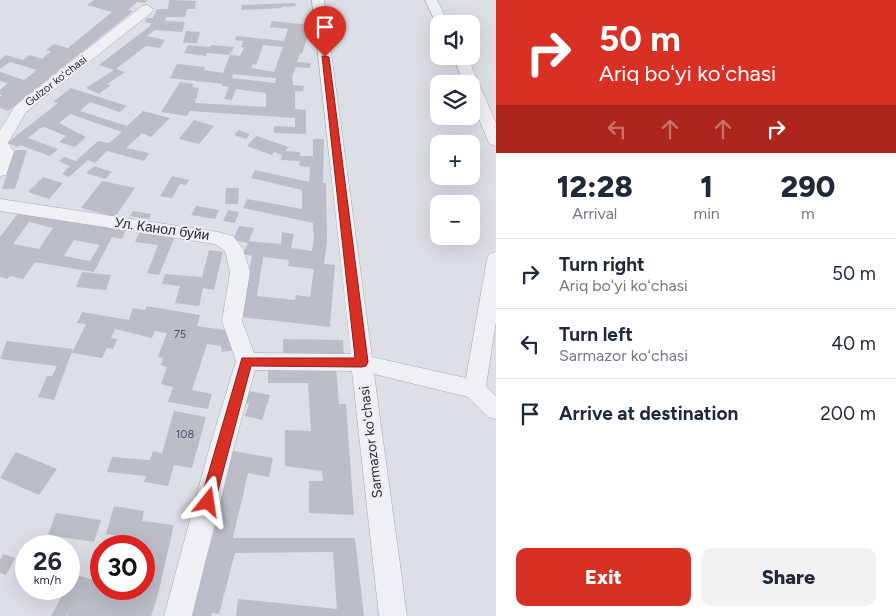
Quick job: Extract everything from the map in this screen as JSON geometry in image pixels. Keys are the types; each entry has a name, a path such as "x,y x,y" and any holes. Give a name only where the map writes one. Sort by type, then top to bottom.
{"street":[{"name":"Sarmazor koʻchasi","path":"318,0 393,616"},
{"path":"431,0 438,15"},
{"name":"Gulzor koʻchasi","path":"0,171 6,152 0,143 20,109 147,9"},
{"path":"464,65 496,141"},
{"name":"Ул. Канол буйи","path":"0,206 218,238 226,241 234,249 240,272 232,321 247,361"},
{"path":"475,389 496,259"},
{"path":"178,616 247,361 362,362 475,389 496,410"}],"building":[{"path":"94,0 148,0 144,3 137,2 128,10 133,11 8,111 0,108 0,97 2,95 0,95 0,90 8,83 0,81 0,72 24,80 37,70 10,62 0,69 0,60 6,55 23,60 29,55 42,59 51,51 46,50 54,44 68,48 112,12 87,5"},
{"path":"169,0 196,1 195,9 187,9 185,17 166,17 165,21 185,22 182,32 155,30 147,36 165,40 160,48 146,46 116,69 125,72 107,84 111,85 99,94 86,88 114,70 99,65 150,26 151,23 145,22 147,18 153,18 157,9 168,9"},
{"path":"295,3 296,6 282,8 242,10 241,5"},
{"path":"272,21 311,25 302,54 300,53 297,62 311,63 310,68 296,67 292,77 293,85 304,86 303,91 295,91 295,109 306,110 306,134 274,133 274,126 295,127 295,118 190,111 187,116 161,112 180,82 194,84 192,87 199,88 195,103 266,107 266,93 236,89 232,100 224,99 229,87 222,86 223,84 170,78 177,64 205,67 204,70 223,73 230,55 240,56 244,48 241,47 243,41 235,40 236,36 284,41 288,29 270,27","holes":["263,45 283,47 274,72 251,68 253,64 256,65","233,74 262,77 276,78 275,83 232,78"]},
{"path":"186,31 200,32 197,43 183,43"},
{"path":"188,45 234,47 230,55 207,53 206,56 184,53"},
{"path":"71,88 127,106 120,112 90,102 80,111 127,126 143,111 170,118 151,137 142,133 126,148 149,153 144,161 107,151 95,163 88,160 69,177 62,174 70,166 59,161 64,157 76,161 98,141 109,143 122,132 70,114 59,123 86,137 75,147 59,142 66,136 44,127 28,138 58,149 50,156 20,145 18,147 7,143 58,103 53,102"},
{"path":"194,120 214,126 199,144 179,139"},
{"path":"239,130 250,134 246,139 234,135"},
{"path":"256,136 289,147 285,151 300,152 300,156 313,156 313,139 324,139 323,183 326,183 327,241 324,264 335,265 330,327 240,317 252,256 243,254 248,243 233,240 239,226 254,228 249,241 281,244 282,232 294,234 291,248 312,251 314,240 313,223 243,208 247,199 302,209 302,190 251,178 255,170 309,182 310,167 299,166 300,161 281,160 282,155 274,152 272,155 247,146","holes":["263,257 289,260 288,266 314,269 310,297 296,295 295,300 257,296"]},
{"path":"15,150 27,150 15,189 2,189"},
{"path":"94,166 112,172 105,179 86,173"},
{"path":"172,176 189,180 186,185 180,184 172,198 160,196"},
{"path":"43,177 63,183 49,199 28,192"},
{"path":"102,181 135,188 115,217 81,208"},
{"path":"226,188 239,188 238,204 225,204"},
{"path":"196,206 219,210 215,219 191,215"},
{"path":"22,208 126,230 122,239 112,237 94,272 35,262 23,279 10,276 7,279 0,277 0,237","holes":["29,222 53,228 39,249 13,244","74,240 100,245 90,261 64,256"]},
{"path":"228,210 239,212 235,223 223,221"},
{"path":"133,211 151,214 149,219 130,216"},
{"path":"141,229 176,234 159,275 147,273 158,245 135,242"},
{"path":"209,250 223,252 214,290 203,288 199,306 175,303 180,286 162,284 165,274 202,277"},
{"path":"82,272 111,275 106,290 76,287"},
{"path":"146,306 200,315 197,326 231,331 235,350 222,352 221,346 207,344 192,390 212,394 208,409 168,402 173,387 161,384 167,367 161,365 163,358 158,357 167,333 155,331 152,338 115,329 111,338 117,339 113,349 107,348 102,358 72,353 86,324 77,323 82,312 129,320 133,308 145,310"},
{"path":"283,339 343,340 344,355 283,353"},
{"path":"7,341 73,349 54,400 38,397 47,376 52,376 57,366 0,359"},
{"path":"268,366 336,367 339,404 346,404 354,515 309,513 309,481 323,481 322,471 285,466 285,430 311,431 308,383 268,383"},
{"path":"249,391 270,395 262,420 245,416 249,404 245,403"},
{"path":"174,411 206,417 192,468 174,465 168,486 144,482 146,476 107,472 112,457 150,460 153,451 162,453"},
{"path":"233,451 273,458 269,477 248,473 233,538 355,538 364,616 236,616 238,599 337,609 333,552 235,553 219,614 189,616 212,539"},
{"path":"16,452 57,469 39,495 0,478"},
{"path":"114,506 144,511 142,521 174,525 151,616 67,616 70,609 66,616 51,616 60,600 80,600 80,576 90,579 90,600 155,600 155,535 106,534"},
{"path":"56,513 101,520 96,535 90,535 90,541 80,540 80,535 48,535"},
{"path":"3,554 15,558 6,575 0,573 0,560"}],"route":[{"path":"208,502 247,361 362,362 325,57"}]}
